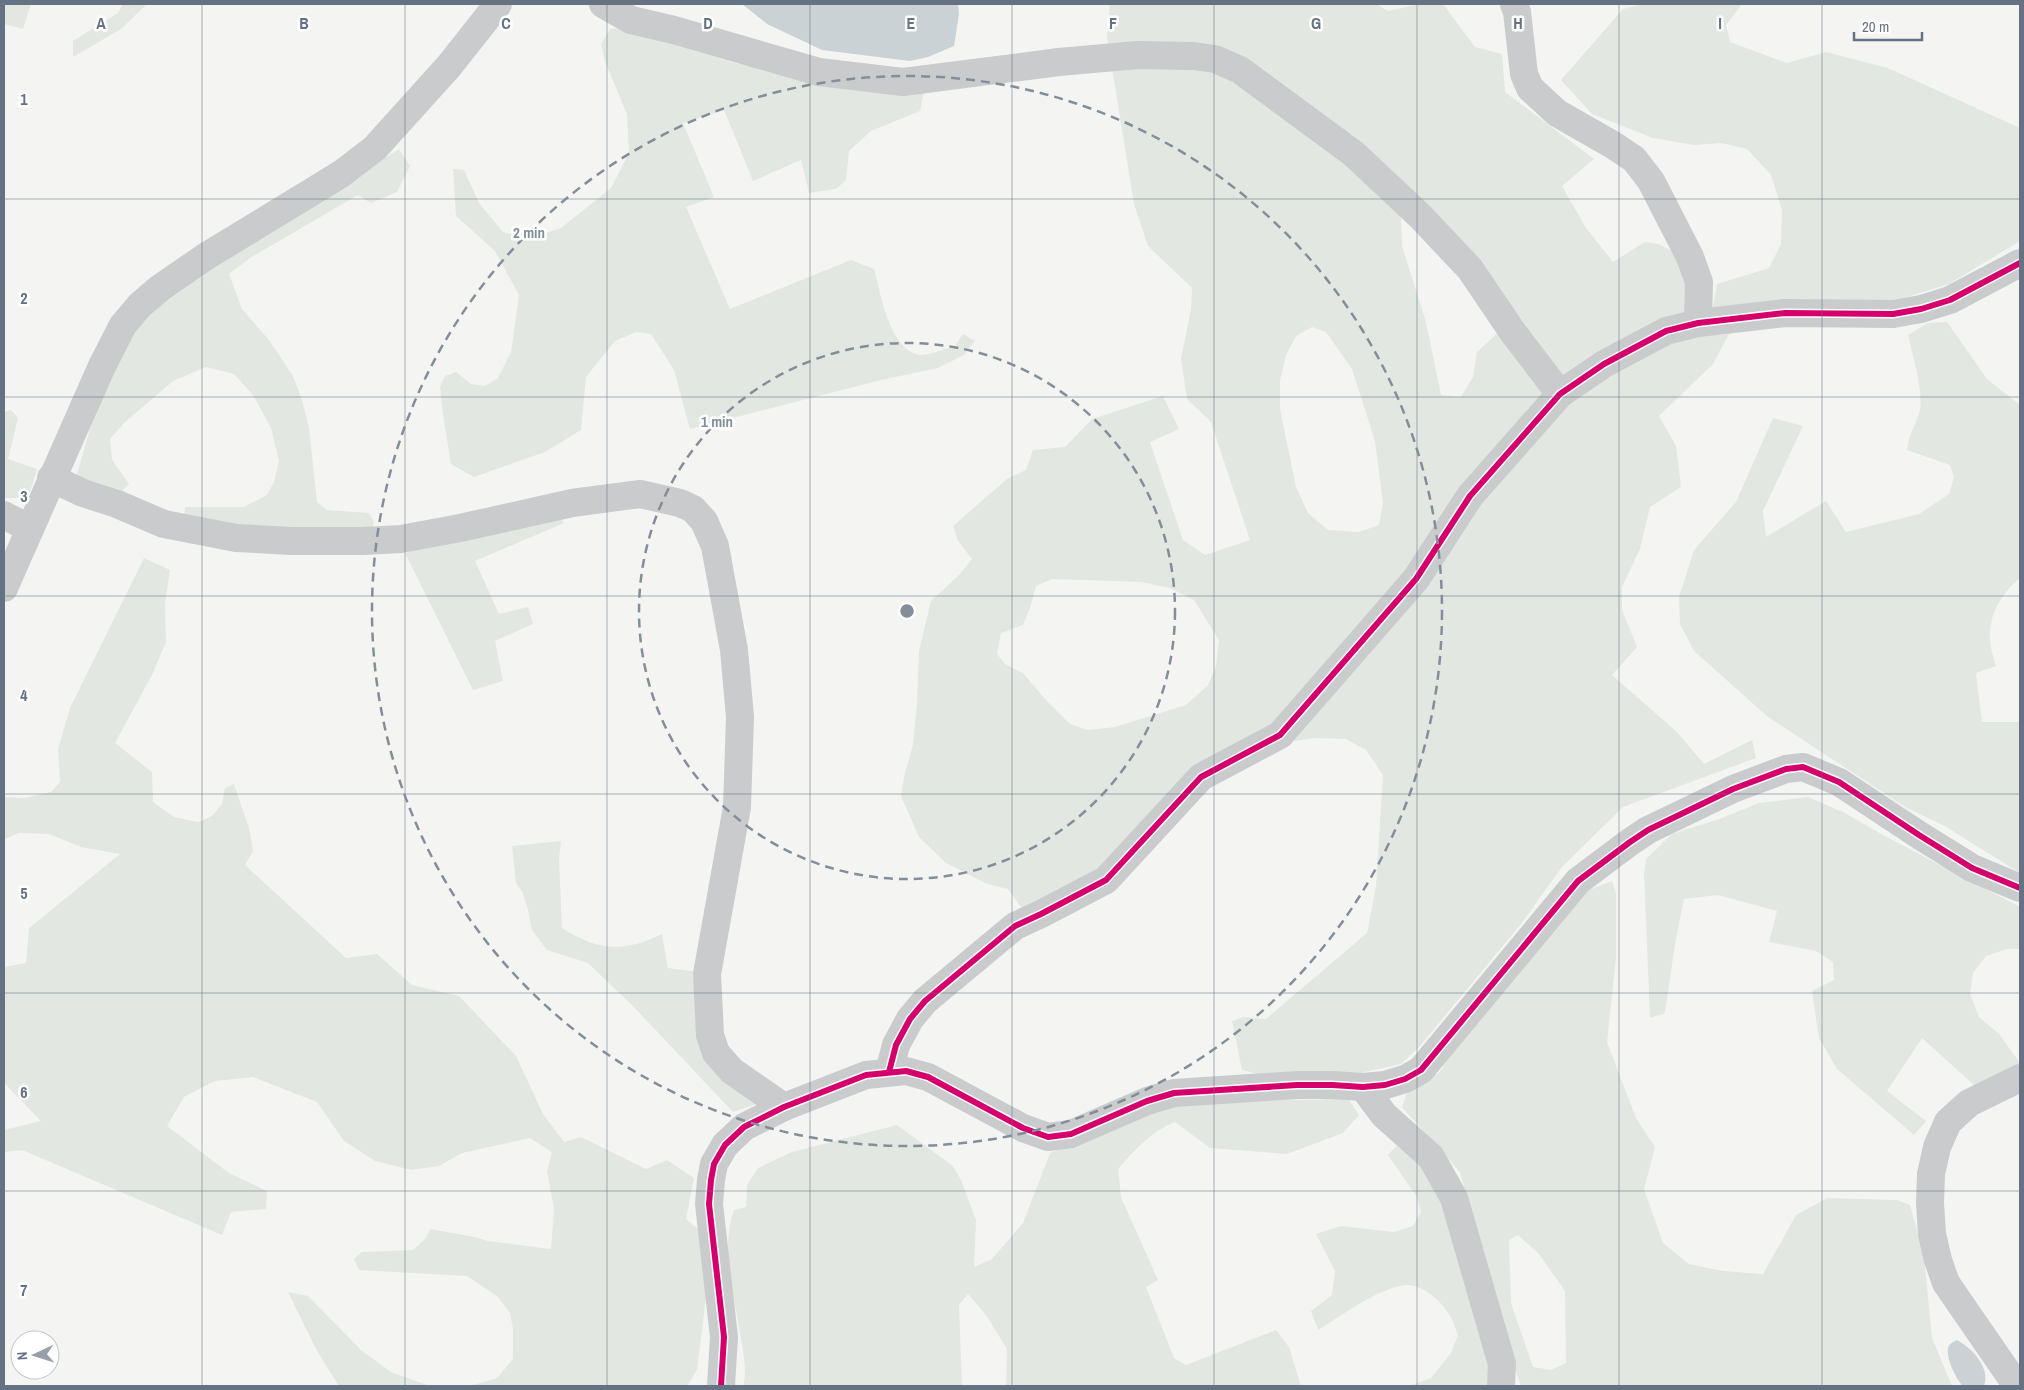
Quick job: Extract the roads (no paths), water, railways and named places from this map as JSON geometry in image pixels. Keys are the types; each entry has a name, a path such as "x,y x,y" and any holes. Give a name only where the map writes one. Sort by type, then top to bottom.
{"street":[{"path":"4,588 106,357 123,325 140,304 205,257 341,174 375,148 448,66 498,4"},
{"path":"603,4 630,20 674,30 819,72 903,82 1059,62 1138,55 1193,56 1215,59 1240,70 1354,154 1420,216 1470,269 1512,331 1560,394"},
{"path":"1514,4 1517,12 1524,74 1530,88 1557,114 1634,159 1651,180 1690,257 1699,282 1698,323"},
{"path":"888,1072 896,1045 910,1019 925,1000 1015,926 1106,880 1201,778 1280,735 1416,579 1470,496 1560,394 1604,364 1666,331 1698,323 1785,313 1894,314 1921,309 1950,300 2020,263"},
{"path":"51,478 83,493 117,504 164,524 236,538 363,541 401,539 572,503 640,494 680,503 693,509 704,521 714,546 734,650 740,717 736,807 707,974 710,1035 716,1053 732,1071 784,1107"},
{"path":"4,516 30,529"},
{"path":"721,1386 724,1337 709,1204 714,1164 725,1145 744,1127 784,1107 866,1075 906,1071 928,1077 1023,1128 1048,1137 1071,1134 1147,1101 1174,1093 1297,1085 1332,1084 1363,1087 1385,1085 1405,1079 1421,1070 1578,881 1648,830 1732,789 1786,769 1803,767 1839,782 1972,868 2020,888"},
{"path":"2017,1386 1946,1283 1932,1234 1930,1203 1931,1174 1937,1147 1948,1122 1969,1103 2020,1078"},
{"path":"1363,1087 1384,1115 1431,1157 1454,1198 1502,1364 1501,1386"}]}
